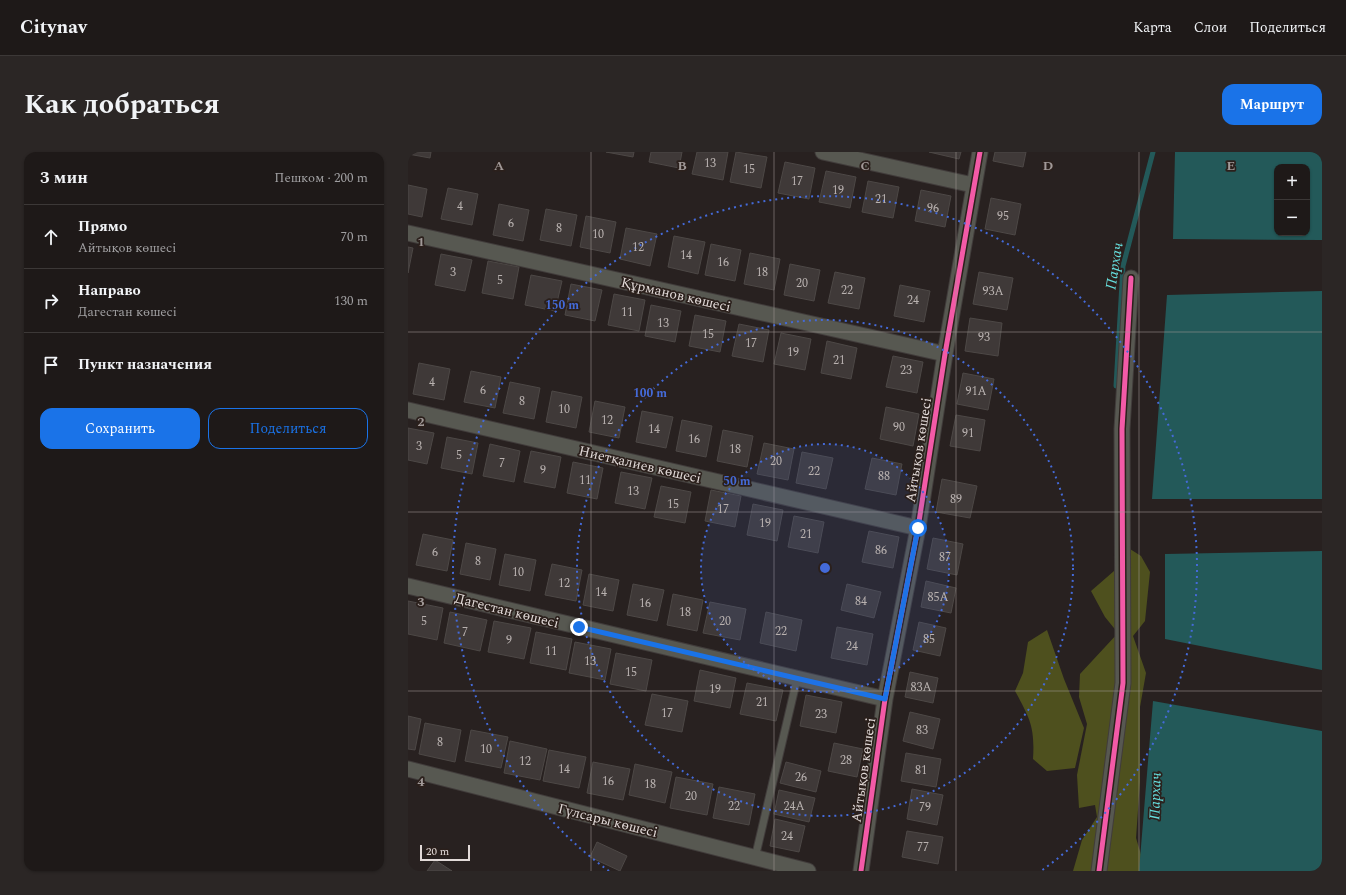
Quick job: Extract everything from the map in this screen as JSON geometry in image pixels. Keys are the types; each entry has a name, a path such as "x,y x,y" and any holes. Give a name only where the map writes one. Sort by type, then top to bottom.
{"street":[{"path":"823,152 973,185"},
{"name":"Айтықов көшесі","path":"860,871 885,699 918,528 945,354 973,185 980,152"},
{"name":"Құрманов көшесі","path":"408,233 945,354"},
{"path":"1099,871 1123,683 1122,429 1132,278"},
{"name":"Ниетқалиев көшесі","path":"408,410 918,528"},
{"name":"Дагестан көшесі","path":"408,586 885,699"},
{"name":"Гүлсары көшесі","path":"408,769 808,871"}],"lane":[{"path":"755,858 797,679"}],"shaded area":[{"path":"1130,549 1141,556 1150,572 1145,621 1133,636 1146,673 1140,707 1140,782 1136,838 1146,871 1073,871 1082,840 1097,817 1095,805 1079,808 1077,775 1087,724 1079,697 1080,674 1118,633 1105,617 1091,591 1114,571"},
{"path":"1047,630 1064,679 1084,728 1075,768 1047,771 1033,759 1032,731 1028,716 1015,691 1023,673 1028,642"}],"water":[{"path":"1175,152 1322,152 1322,240 1173,239"},
{"path":"1322,291 1322,499 1152,499 1167,295"},
{"path":"1322,551 1322,670 1165,639 1165,554"},
{"path":"1153,701 1322,731 1322,871 1139,871"}],"building":[{"path":"408,152 431,152 430,158 408,154"},
{"path":"606,152 634,152 633,157"},
{"path":"651,152 682,152 679,168 649,162"},
{"path":"697,152 728,152 723,180 692,174"},
{"path":"736,152 767,157 761,188 730,182"},
{"path":"929,152 961,152 959,159"},
{"path":"995,152 1026,152 1023,167 993,161"},
{"path":"785,162 815,168 809,199 778,193"},
{"path":"826,171 856,177 850,208 819,202"},
{"path":"868,181 899,187 893,218 862,212"},
{"path":"408,185 427,189 422,217 408,214"},
{"path":"448,188 478,194 472,225 441,219"},
{"path":"921,190 951,196 945,227 915,221"},
{"path":"991,198 1021,204 1015,235 985,229"},
{"path":"499,204 529,210 523,241 493,235"},
{"path":"546,209 577,215 571,246 540,240"},
{"path":"586,216 616,222 610,253 580,247"},
{"path":"626,228 657,234 650,266 620,259"},
{"path":"674,236 705,242 698,274 668,267"},
{"path":"711,244 741,250 735,281 705,275"},
{"path":"408,247 413,248 408,273"},
{"path":"750,253 780,259 774,290 744,284"},
{"path":"441,254 472,260 465,291 435,285"},
{"path":"488,261 519,267 513,299 482,293"},
{"path":"790,264 820,270 814,301 784,295"},
{"path":"835,272 865,278 859,309 828,303"},
{"path":"979,272 1013,278 1007,310 973,304"},
{"path":"531,275 562,281 555,311 525,305"},
{"path":"571,284 602,290 595,321 565,315"},
{"path":"900,285 930,291 924,322 894,316"},
{"path":"614,294 645,300 639,331 608,325"},
{"path":"651,305 681,311 675,342 645,336"},
{"path":"695,315 726,321 720,352 689,346"},
{"path":"970,318 1002,323 998,356 965,351"},
{"path":"739,324 769,330 763,362 732,356"},
{"path":"781,333 811,339 805,370 774,364"},
{"path":"827,341 857,348 851,379 821,373"},
{"path":"893,356 923,362 917,393 886,387"},
{"path":"419,363 450,369 444,400 413,394"},
{"path":"471,371 501,377 495,408 464,402"},
{"path":"963,373 994,379 988,410 957,404"},
{"path":"510,382 540,388 534,419 503,413"},
{"path":"552,391 582,397 576,428 546,422"},
{"path":"595,401 625,407 619,438 589,432"},
{"path":"886,407 919,414 913,446 880,439"},
{"path":"642,411 673,417 666,448 636,442"},
{"path":"956,415 985,420 980,451 950,446"},
{"path":"682,420 712,426 706,457 676,451"},
{"path":"408,428 434,433 427,464 408,460"},
{"path":"723,430 753,436 747,467 717,461"},
{"path":"447,437 478,443 472,474 441,468"},
{"path":"764,443 794,449 788,480 757,474"},
{"path":"490,444 520,451 514,482 483,476"},
{"path":"531,451 561,457 555,488 524,482"},
{"path":"802,452 833,458 826,489 796,483"},
{"path":"872,458 902,464 896,495 865,489"},
{"path":"573,462 603,468 597,499 567,493"},
{"path":"621,472 652,478 645,509 615,503"},
{"path":"942,479 977,486 970,518 936,512"},
{"path":"661,486 691,492 685,523 654,517"},
{"path":"711,490 741,496 735,527 705,521"},
{"path":"753,504 783,510 777,541 747,535"},
{"path":"794,516 824,522 818,553 788,547"},
{"path":"869,531 899,537 893,568 862,562"},
{"path":"423,534 453,540 447,571 416,565"},
{"path":"933,538 963,544 957,575 927,569"},
{"path":"466,543 496,549 490,580 460,574"},
{"path":"505,554 536,560 530,591 499,585"},
{"path":"552,564 582,570 576,601 545,595"},
{"path":"589,574 619,580 613,611 583,605"},
{"path":"926,581 956,588 951,613 921,607"},
{"path":"633,584 664,590 657,621 627,615"},
{"path":"847,584 881,592 874,618 841,610"},
{"path":"673,594 703,600 697,631 667,625"},
{"path":"408,601 443,608 437,640 408,634"},
{"path":"710,602 746,609 740,640 703,633"},
{"path":"450,612 487,620 480,651 444,643"},
{"path":"766,612 802,620 796,651 760,643"},
{"path":"494,621 531,628 524,659 488,652"},
{"path":"919,622 946,628 940,656 913,650"},
{"path":"837,627 873,634 867,665 831,658"},
{"path":"536,632 572,639 566,670 530,663"},
{"path":"575,642 611,649 605,680 569,673"},
{"path":"616,653 652,660 646,691 610,684"},
{"path":"700,670 736,678 730,708 694,701"},
{"path":"910,672 938,678 933,703 905,697"},
{"path":"747,683 783,690 776,721 740,714"},
{"path":"652,694 688,701 682,732 645,725"},
{"path":"806,695 842,702 836,733 800,726"},
{"path":"910,712 940,719 933,749 903,741"},
{"path":"408,716 421,719 415,750 408,749"},
{"path":"425,723 461,730 455,762 419,754"},
{"path":"471,730 508,737 501,768 465,761"},
{"path":"510,741 547,749 540,780 504,773"},
{"path":"834,743 863,749 857,777 828,771"},
{"path":"549,750 586,757 579,788 543,781"},
{"path":"906,753 941,759 936,787 901,781"},
{"path":"593,762 630,769 623,800 587,793"},
{"path":"786,762 821,771 816,792 780,783"},
{"path":"635,764 672,772 665,803 629,795"},
{"path":"676,777 713,784 707,815 670,808"},
{"path":"719,787 755,794 749,825 713,818"},
{"path":"912,789 943,795 937,825 907,819"},
{"path":"779,790 815,798 809,822 774,814"},
{"path":"775,819 805,826 799,852 770,846"},
{"path":"907,831 943,837 938,864 902,857"},
{"path":"597,842 627,856 620,871 590,857"},
{"path":"435,860 452,871 427,871"}],"waterway":[{"name":"Пархач","path":"1116,386 1123,266 1153,152"}],"cycle path":[{"path":"861,871 885,699 918,528 945,354 980,152"},
{"path":"1099,871 1123,683 1122,429 1131,278"}],"route":[{"path":"579,627 885,699 918,528"}]}
